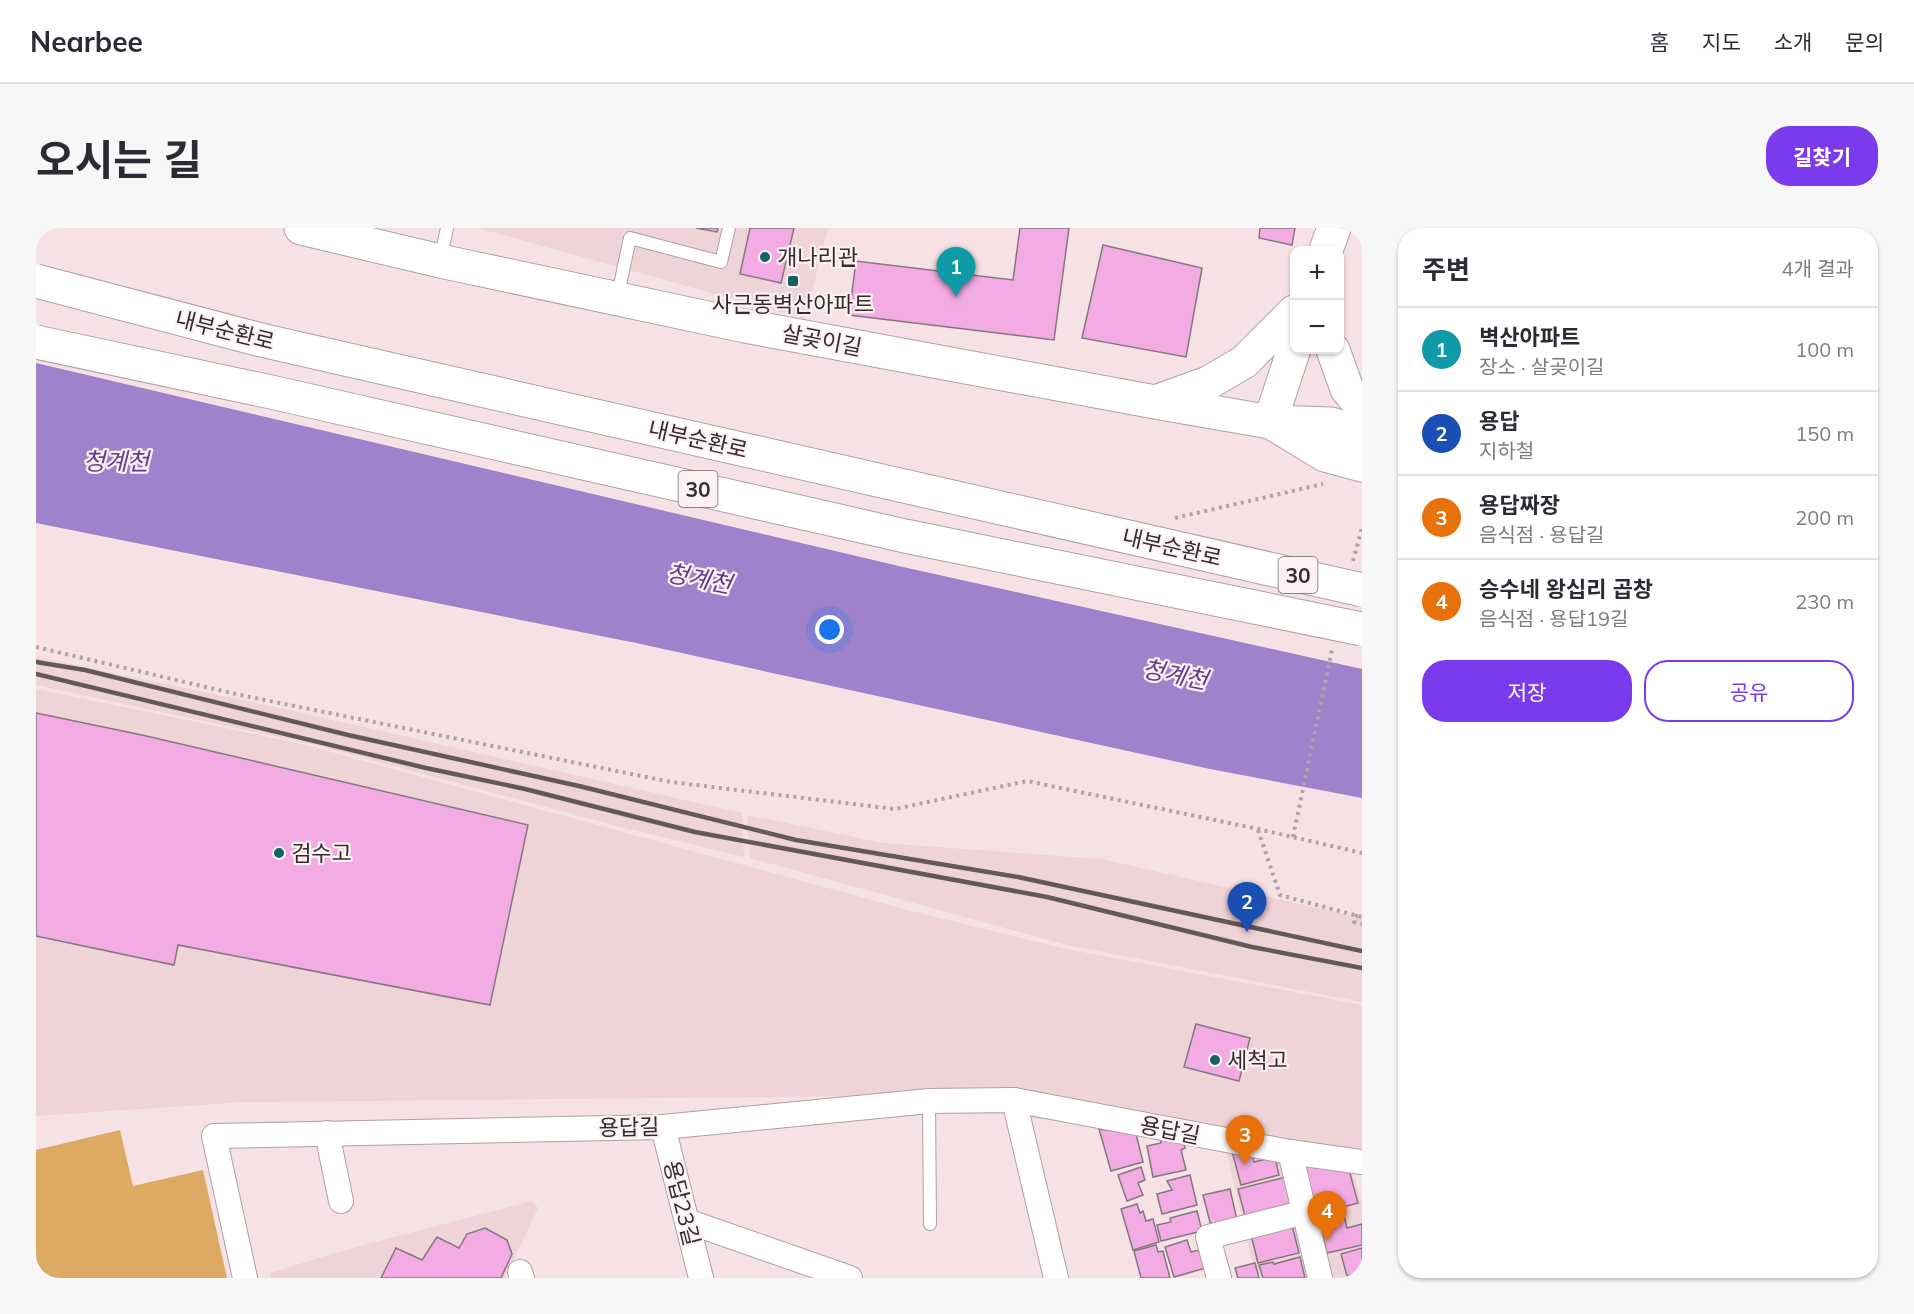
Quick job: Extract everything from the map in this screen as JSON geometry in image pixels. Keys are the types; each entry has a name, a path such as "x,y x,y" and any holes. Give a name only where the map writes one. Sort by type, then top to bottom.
{"main road":[{"path":"1327,246 1334,228"},
{"name":"살곶이길","path":"297,229 757,328 1270,422 1331,424 1362,433"},
{"name":"내부순환로","path":"36,282 261,340 1362,590"},
{"path":"1155,402 1208,383 1244,362 1290,316"},
{"name":"내부순환로","path":"36,342 282,395 905,536 1362,629"},
{"path":"1270,422 1292,354"},
{"path":"1334,354 1347,389 1362,407"},
{"name":"살곶이길","path":"1270,422 1325,454 1362,465"},
{"path":"1234,561 1358,566"}],"street":[{"name":"용답길","path":"245,1278 214,1136 663,1127 929,1101 1014,1100 1290,1152 1362,1162"},
{"path":"1014,1100 1056,1278"},
{"name":"용답23길","path":"663,1127 701,1278"},
{"path":"327,1133 341,1201"},
{"path":"1290,1152 1320,1278"},
{"path":"1219,1278 1208,1237 1305,1212"},
{"path":"687,1221 829,1274 850,1278"}],"lane":[{"path":"440,261 447,228"},
{"path":"617,299 630,238 721,262 729,228"},
{"path":"929,1101 930,1224"}],"path":[{"path":"1185,516 1330,482"},
{"path":"1358,566 1362,528"},
{"path":"36,647 240,695 671,782 895,809 1027,781 1362,853"},
{"path":"1293,837 1333,648"},
{"path":"1258,829 1280,895 1362,917"},
{"path":"1362,917 1356,916 1354,922 1362,924"}],"shaded area":[{"path":"478,228 828,228 805,319"},
{"path":"36,657 289,710 742,813 744,857 629,829 315,745 36,685"},
{"path":"36,689 298,743 915,912 1066,949 1362,1005 1362,1155 1195,1139 864,1096 246,1102 36,1116"},
{"path":"747,815 883,843 1101,859 1362,918 1362,1002 1067,945 750,858"},
{"path":"120,1130 133,1186 203,1170 227,1278 36,1278 36,1150"},
{"path":"1225,1146 1353,1171 1362,1204 1362,1278 1256,1278"},
{"path":"532,1201 538,1208 505,1278 271,1278 270,1273 345,1250"}],"water":[{"name":"청계천","path":"36,363 903,567 1362,669 1362,798 1210,769 636,643 36,523"}],"pier":[{"path":"37,360 330,429 36,362"}],"building":[{"path":"696,228 718,228 717,232"},
{"name":"개나리관","path":"750,228 794,228 781,283 740,274"},
{"path":"1020,228 1069,228 1054,340 849,315 856,261 1013,280"},
{"path":"1260,228 1295,228 1292,245 1259,238"},
{"path":"1103,245 1202,268 1186,357 1082,338"},
{"name":"검수고","path":"36,713 142,735 528,825 490,1005 178,945 174,965 36,936"},
{"name":"세척고","path":"1196,1024 1250,1038 1239,1081 1184,1067"},
{"path":"1099,1129 1136,1134 1143,1162 1111,1171"},
{"path":"1160,1138 1183,1140 1185,1148 1181,1150 1186,1170 1153,1177 1147,1146 1161,1143"},
{"path":"1250,1147 1254,1162 1275,1157 1279,1175 1241,1185 1232,1151"},
{"path":"1298,1155 1348,1166 1358,1203 1313,1215"},
{"path":"1141,1167 1145,1180 1138,1183 1143,1195 1127,1201 1118,1175"},
{"path":"1190,1175 1197,1205 1162,1214 1157,1194 1172,1190 1167,1181"},
{"path":"1290,1176 1298,1210 1245,1216 1238,1189"},
{"path":"1230,1189 1237,1220 1211,1226 1203,1195"},
{"path":"1137,1204 1140,1213 1143,1211 1146,1221 1153,1219 1159,1242 1133,1250 1121,1209"},
{"path":"1197,1211 1202,1231 1161,1241 1157,1225 1171,1222 1170,1218"},
{"path":"1343,1211 1347,1228 1362,1224 1362,1245 1327,1253 1318,1217"},
{"path":"1291,1221 1299,1253 1258,1263 1250,1231"},
{"path":"485,1228 507,1240 512,1254 501,1278 381,1278 396,1248 422,1260 437,1237 459,1248 467,1234"},
{"path":"1187,1240 1191,1252 1199,1250 1209,1267 1174,1277 1165,1247"},
{"path":"1156,1245 1158,1252 1163,1251 1170,1278 1141,1278 1134,1251"},
{"path":"1362,1248 1362,1272 1347,1276 1341,1254"},
{"path":"1300,1257 1305,1278 1263,1278 1259,1265 1273,1262 1274,1264"},
{"path":"1255,1263 1259,1278 1238,1278 1235,1268"}],"railway":[{"path":"36,662 85,670 348,735 579,786 796,840 1018,877 1362,951"},
{"path":"36,674 426,768 525,789 695,832 1047,897 1252,947 1362,968"}],"place":[{"name":"개나리관","path":"765,257"},
{"name":"사근동벽산아파트","path":"793,281"},
{"name":"벽산아파트","path":"956,297"},
{"name":"검수고","path":"279,853"},
{"name":"용답","path":"1247,932"},
{"name":"세척고","path":"1215,1060"},
{"name":"용답짜장","path":"1245,1165"},
{"name":"승수네 왕십리 곱창","path":"1327,1241"}]}
